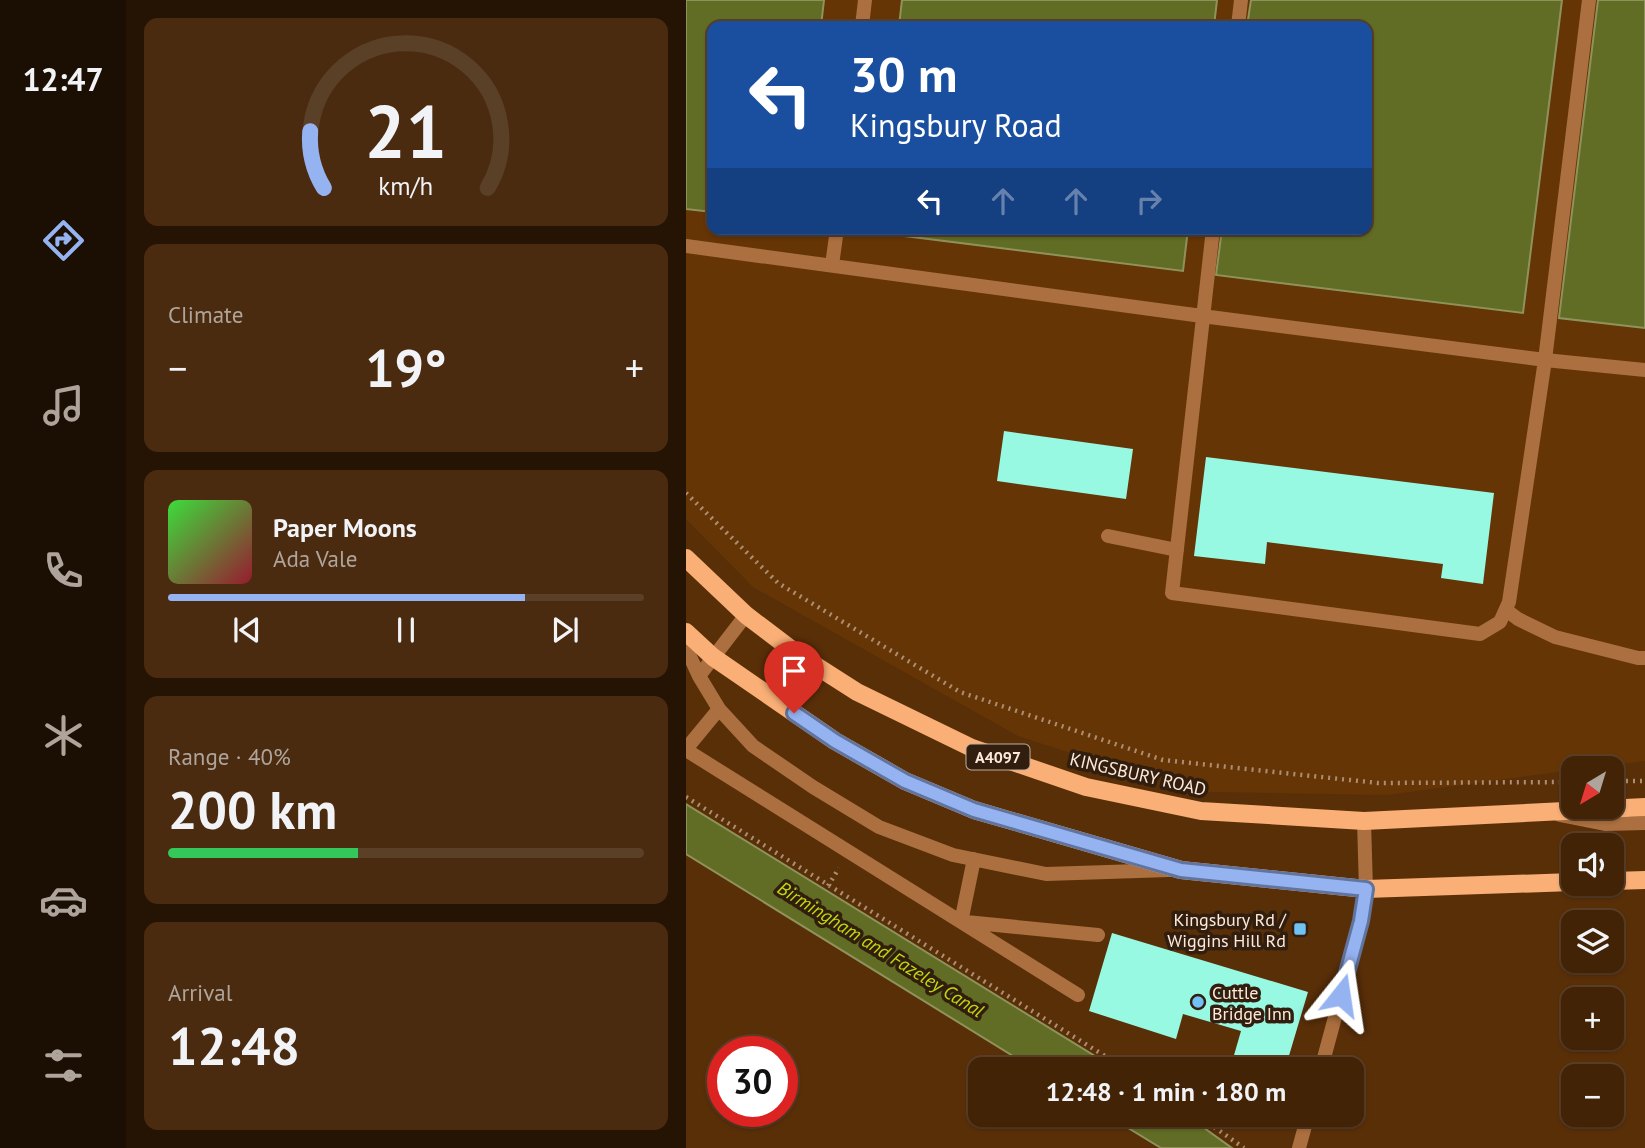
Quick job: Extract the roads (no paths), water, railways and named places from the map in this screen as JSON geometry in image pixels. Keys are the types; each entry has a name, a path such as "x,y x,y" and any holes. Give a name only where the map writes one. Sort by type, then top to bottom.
{"main road":[{"name":"KINGSBURY ROAD","path":"686,558 746,615 796,653 857,692 972,748 1086,787 1201,811 1364,821 1645,807"},
{"path":"686,632 713,657 835,741 905,781 974,810 1181,870 1366,889 1561,882"},
{"path":"1624,881 1645,880"}],"street":[{"path":"863,21 866,0"},
{"path":"1239,21 1241,0"},
{"path":"1212,235 1172,593 1480,634 1500,622 1511,588 1545,360 1589,0"},
{"path":"832,265 836,235"},
{"path":"686,246 1202,316 1545,360 1645,370"},
{"path":"1108,536 1177,550"},
{"path":"1506,610 1555,637 1645,658"},
{"path":"699,676 746,615"},
{"path":"686,648 719,709 753,746 879,827 953,855 1046,874 1181,870"},
{"path":"719,709 686,750 1078,995"},
{"path":"1548,813 1605,824 1645,823"},
{"path":"1324,1057 1361,921 1366,889 1364,821"},
{"path":"961,922 974,859"},
{"path":"961,922 1098,935"},
{"path":"1299,1148 1305,1127"}],"water":[{"path":"686,0 824,0 822,21 707,21 707,211 686,209"},
{"path":"902,0 1217,0 1215,21 900,21"},
{"path":"1251,0 1562,0 1523,313 1216,275 1221,235 1372,235 1372,21 1248,21"},
{"path":"1598,0 1645,0 1645,328 1559,318"},
{"path":"897,235 1187,235 1183,271"},
{"name":"Birmingham and Fazeley Canal","path":"686,804 1097,1057 1015,1057 686,854"},
{"path":"1127,1127 1203,1127 1232,1148 1161,1148"}],"place":[{"name":"Kingsbury Rd / Wiggins Hill Rd","path":"1300,929"},
{"name":"Cuttle Bridge Inn","path":"1198,1002"}]}
